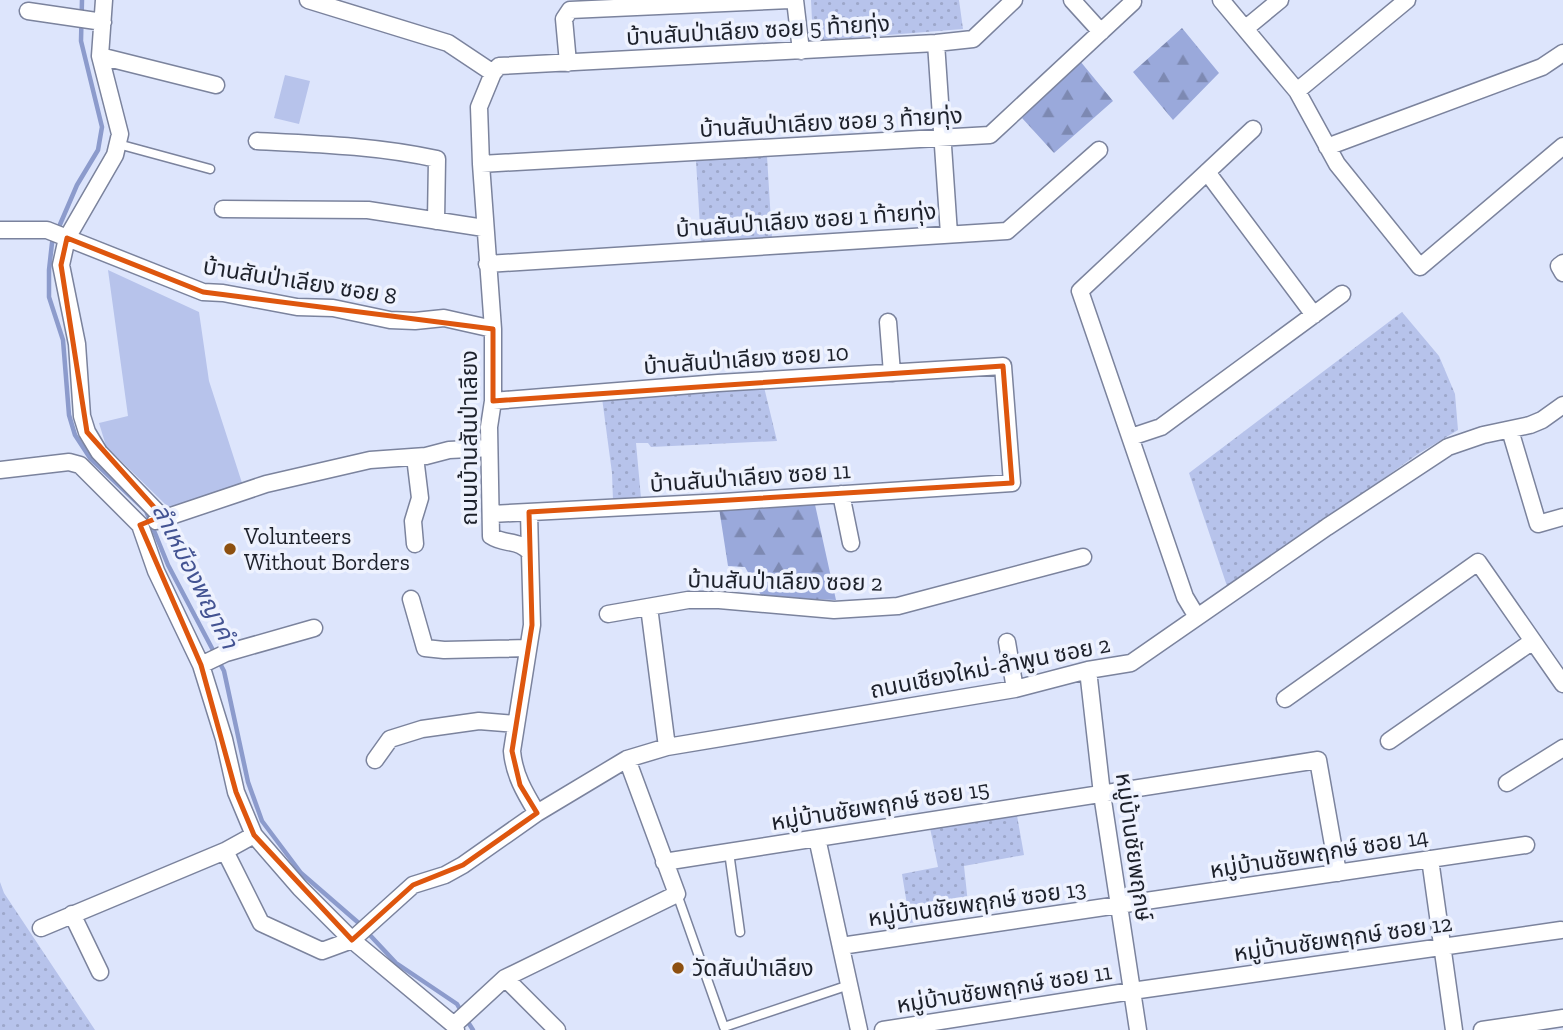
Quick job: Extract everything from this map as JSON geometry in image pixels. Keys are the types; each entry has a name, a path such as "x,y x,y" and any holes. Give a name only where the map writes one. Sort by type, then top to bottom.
{"street":[{"path":"104,0 97,21 100,56 120,134 115,155 58,234 61,265 77,344 82,416 87,432 99,452 151,522 156,572 212,659 224,739 236,792 254,835 300,888 355,937 461,1019 505,978 677,894 627,759"},
{"path":"308,0 448,43 493,73"},
{"path":"568,64 564,19 570,10 790,0"},
{"path":"795,0 801,51"},
{"name":"บ้านสันป่าเลียง ซอย 5 ท้ายทุ่ง","path":"493,73 499,66 801,51 936,43 973,38 1014,0"},
{"path":"1072,0 1101,32"},
{"path":"1221,0 1297,91 1337,164 1420,267 1563,146"},
{"path":"1246,28 1280,0"},
{"path":"1297,91 1407,0"},
{"name":"บ้านสันป่าเลียง ซอย 3 ท้ายทุ่ง","path":"481,164 990,135 1132,2"},
{"path":"28,11 97,21"},
{"path":"936,43 949,234"},
{"path":"1327,147 1542,67 1563,53"},
{"path":"100,56 216,85"},
{"name":"ถนนบ้านสันป่าเลียง","path":"493,73 480,107 484,228 493,329 494,401 489,427 491,536 522,544 530,553"},
{"path":"1197,617 1185,597 1080,291 1253,129"},
{"path":"257,141 349,145 437,159 436,220"},
{"name":"บ้านสันป่าเลียง ซอย 1 ท้ายทุ่ง","path":"487,264 1007,231 1099,150"},
{"path":"1207,172 1314,314"},
{"path":"223,209 368,210 484,228"},
{"path":"0,230 58,234"},
{"name":"บ้านสันป่าเลียง ซอย 8","path":"58,234 203,292 223,293 297,307 333,308 390,320 444,318 493,329"},
{"path":"1563,263 1559,266 1563,273"},
{"path":"1130,437 1161,427 1342,294"},
{"path":"888,322 892,373"},
{"name":"บ้านสันป่าเลียง ซอย 10","path":"494,401 718,383 1003,366 1012,483"},
{"name":"ถนนเชียงใหม่-ลำพูน ซอย 2","path":"355,937 413,885 446,875 463,866 537,813 627,759 667,747 1015,689 1088,670 1131,663 1448,447 1542,420 1563,405"},
{"path":"1510,430 1538,524 1563,517"},
{"path":"151,522 266,484 370,460 489,448"},
{"path":"415,457 420,498 413,521 415,544"},
{"path":"0,470 69,462 80,465 151,522"},
{"name":"บ้านสันป่าเลียง ซอย 11","path":"491,514 1012,483"},
{"path":"841,494 851,543"},
{"path":"529,512 532,625 512,751 520,785 537,813"},
{"name":"บ้านสันป่าเลียง ซอย 2","path":"608,614 688,600 834,610 898,606 1083,557"},
{"path":"1284,699 1478,562 1563,684"},
{"path":"411,598 425,648 528,648"},
{"path":"649,607 667,747"},
{"path":"212,659 314,628"},
{"path":"1389,741 1533,641"},
{"path":"1007,642 1015,689"},
{"name":"หมู่บ้านชัยพฤกษ์","path":"1088,670 1102,794 1138,1030"},
{"path":"374,760 390,739 422,729 478,721 516,724"},
{"path":"1507,783 1563,748"},
{"name":"หมู่บ้านชัยพฤกษ์ ซอย 15","path":"664,862 1318,760 1338,873"},
{"path":"41,928 225,850 254,835"},
{"path":"817,838 859,1030"},
{"name":"หมู่บ้านชัยพฤกษ์ ซอย 14","path":"1119,905 1526,845"},
{"path":"225,850 261,923 322,951 355,937"},
{"path":"1430,859 1454,1030"},
{"name":"หมู่บ้านชัยพฤกษ์ ซอย 13","path":"841,946 1119,905"},
{"path":"72,914 100,972"},
{"name":"หมู่บ้านชัยพฤกษ์ ซอย 12","path":"1132,991 1561,930"},
{"path":"505,978 558,1030"},
{"name":"หมู่บ้านชัยพฤกษ์ ซอย 11","path":"883,1030 1132,991"},
{"path":"1482,1030 1563,1018"}],"lane":[{"path":"118,144 210,169"},
{"path":"729,852 740,932"},
{"path":"677,894 724,1027 849,985"}],"highlighted area":[{"path":"67,238 203,292 493,329 493,401 1003,366 1012,483 529,512 532,625 512,751 520,785 537,813 463,865 413,885 352,940 254,835 236,792 201,665 140,525 162,516 87,432 61,265"}],"shaded area":[{"path":"811,0 959,0 963,29 813,41"},
{"path":"285,75 310,81 299,124 274,118"},
{"path":"767,156 772,238 701,243 696,161"},
{"path":"108,270 199,312 209,381 243,486 169,508 106,446 99,423 128,416"},
{"path":"1402,312 1439,356 1455,394 1458,430 1418,454 1228,589 1189,473"},
{"path":"764,387 777,441 651,447 648,443 636,443 641,498 613,501 602,398"},
{"path":"1016,810 1024,855 964,866 969,913 910,923 902,874 938,867 929,823"},
{"path":"0,882 4,893 95,1030 0,1030"}],"green space":[{"path":"1182,28 1219,73 1173,120 1133,72"},
{"path":"1080,61 1113,101 1054,153 1022,118"},
{"path":"814,500 836,600 762,597 745,567 728,566 719,508"}],"waterway":[{"name":"ลำเหมืองพญาคำ","path":"82,0 81,41 102,127 98,150 77,185 52,243 49,270 49,297 63,340 69,415 75,435 90,458 146,511 168,565 224,671 248,782 262,821 301,873 361,925"},
{"name":"ลำเหมืองพญาคำ","path":"367,932 396,963 457,1004 461,1011"},
{"name":"ลำเหมืองพญาคำ","path":"466,1019 473,1030"}],"place":[{"name":"Volunteers Without Borders","path":"230,549"},
{"name":"วัดสันป่าเลียง","path":"678,968"}]}
